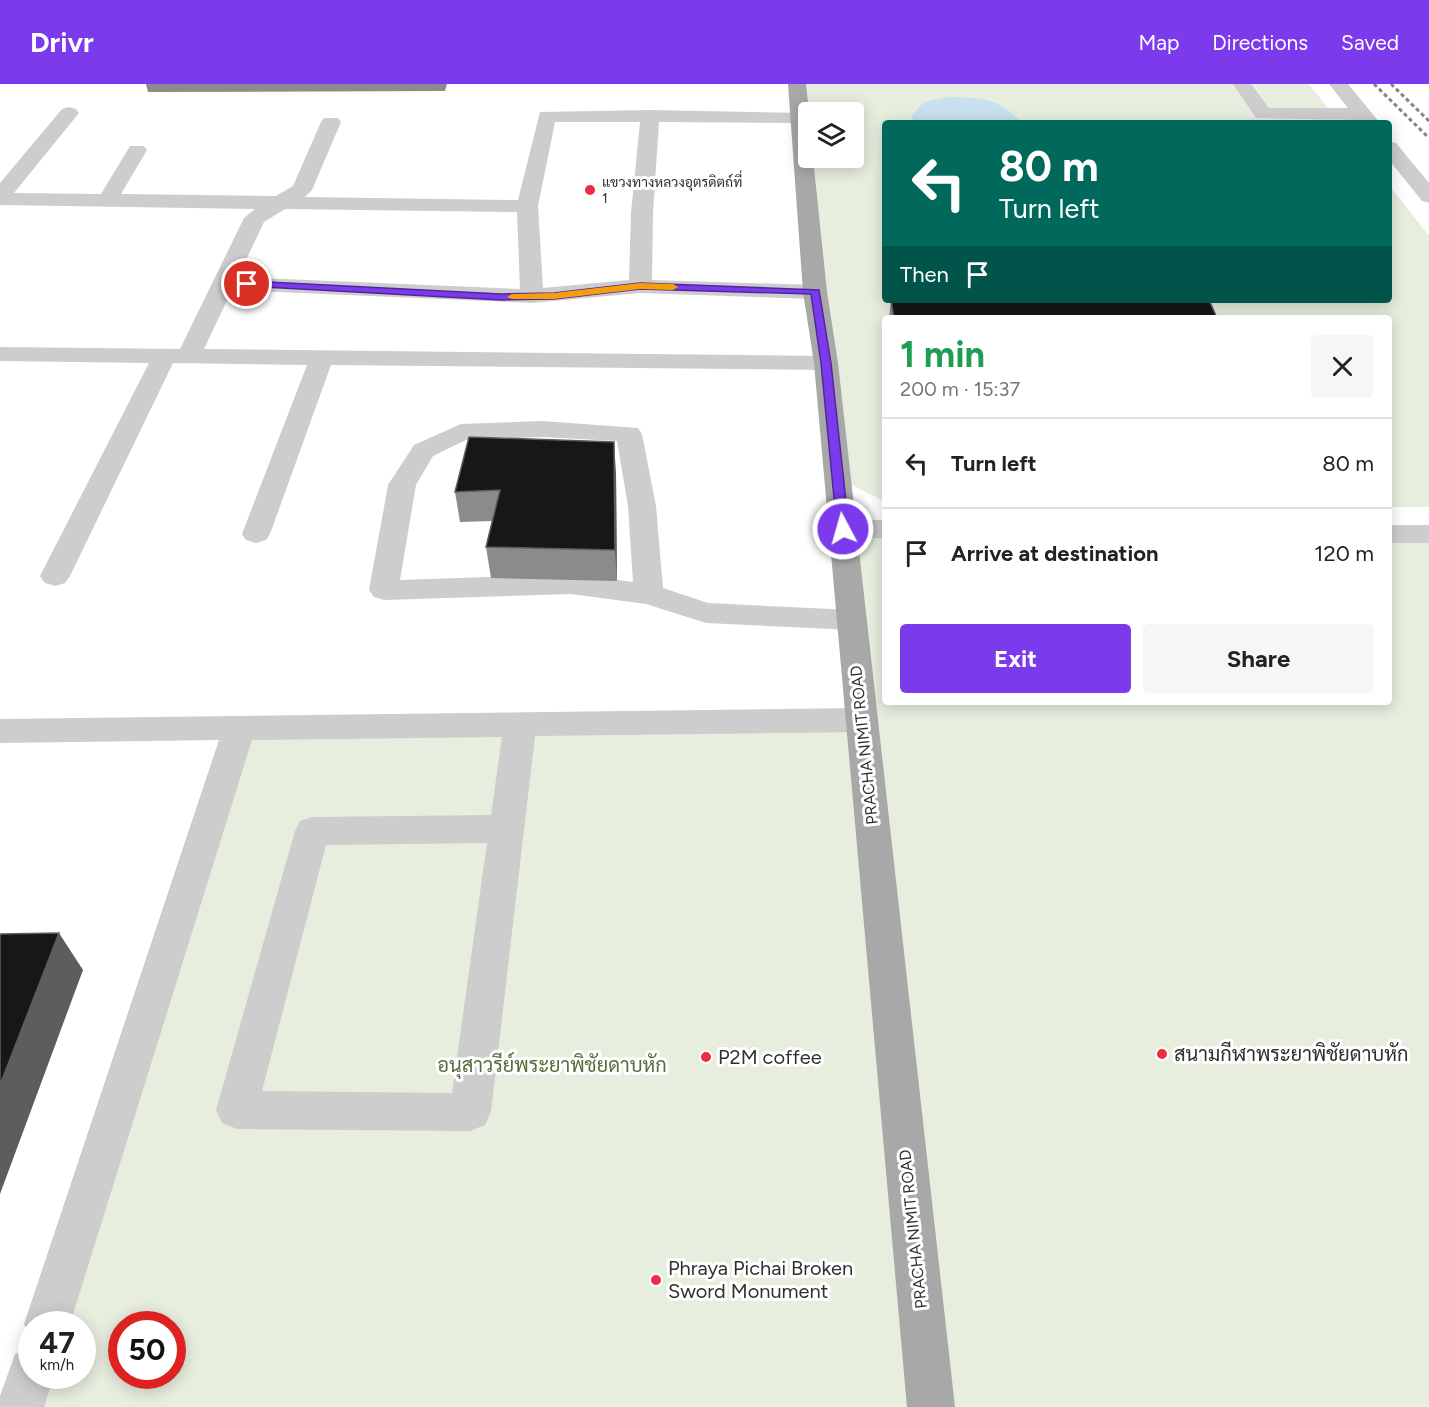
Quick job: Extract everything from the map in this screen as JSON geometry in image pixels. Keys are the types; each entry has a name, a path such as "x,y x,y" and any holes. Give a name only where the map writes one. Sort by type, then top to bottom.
{"main road":[{"name":"PRACHA NIMIT ROAD","path":"797,84 799,102"},
{"name":"PRACHA NIMIT ROAD","path":"804,168 815,292 826,363 931,1407"}],"street":[{"path":"1242,84 1263,114 1367,118"},
{"path":"1338,84 1367,118"},
{"path":"0,197 69,113"},
{"path":"532,296 527,206 547,116 798,117"},
{"path":"640,286 642,213 650,116"},
{"path":"55,576 177,355 224,283 255,218 302,190 331,122"},
{"path":"107,201 137,150"},
{"path":"1392,151 1429,197"},
{"path":"0,197 107,201 527,206"},
{"path":"224,283 411,293 532,296 640,286 815,292"},
{"path":"0,354 826,363"},
{"path":"256,534 322,357"},
{"path":"649,594 642,506 629,434 542,429 461,432 423,451 402,485 384,590 572,584 649,594 706,613 852,620"},
{"path":"843,529 882,529"},
{"path":"1392,534 1429,534"},
{"path":"0,732 862,720"},
{"path":"506,830 312,831 237,1110 470,1112 520,725"},
{"path":"50,1311 239,728"},
{"path":"20,1407 26,1389"}],"green space":[{"path":"797,84 1309,84 1338,120 882,120 882,303 1392,303 1392,189 1429,236 1429,507 1392,507 1392,315 882,315 882,500 838,478 806,168 864,168 864,102 799,102"},
{"name":"อนุสาวรีย์พระยาพิชัยดาบหัก","path":"843,529 882,529 882,705 1392,705 1392,534 1429,534 1429,1407 20,1407 27,1389 96,1389 96,1311 51,1311 239,728 862,720"}],"water":[{"path":"949,97 980,99 1005,108 1019,120 912,120 911,116 924,102"}],"building":[{"path":"892,303 1210,303 1216,315 894,315"},
{"path":"469,437 614,442 615,550 486,547 500,490 455,492"},
{"path":"59,933 0,1085 0,934"}],"railway":[{"path":"1374,84 1429,138"},
{"path":"1391,84 1429,121"}],"slow traffic":[{"path":"512,297 554,296 640,286 673,287"}],"place":[{"name":"แขวงทางหลวงอุตรดิตถ์ที่ 1","path":"590,190"},
{"name":"สนามกีฬาพระยาพิชัยดาบหัก","path":"1162,1054"},
{"name":"P2M coffee","path":"706,1057"},
{"name":"Phraya Pichai Broken Sword Monument","path":"656,1280"}],"route":[{"path":"247,284 501,297 554,296 640,286 815,292 826,363 843,529"}]}
